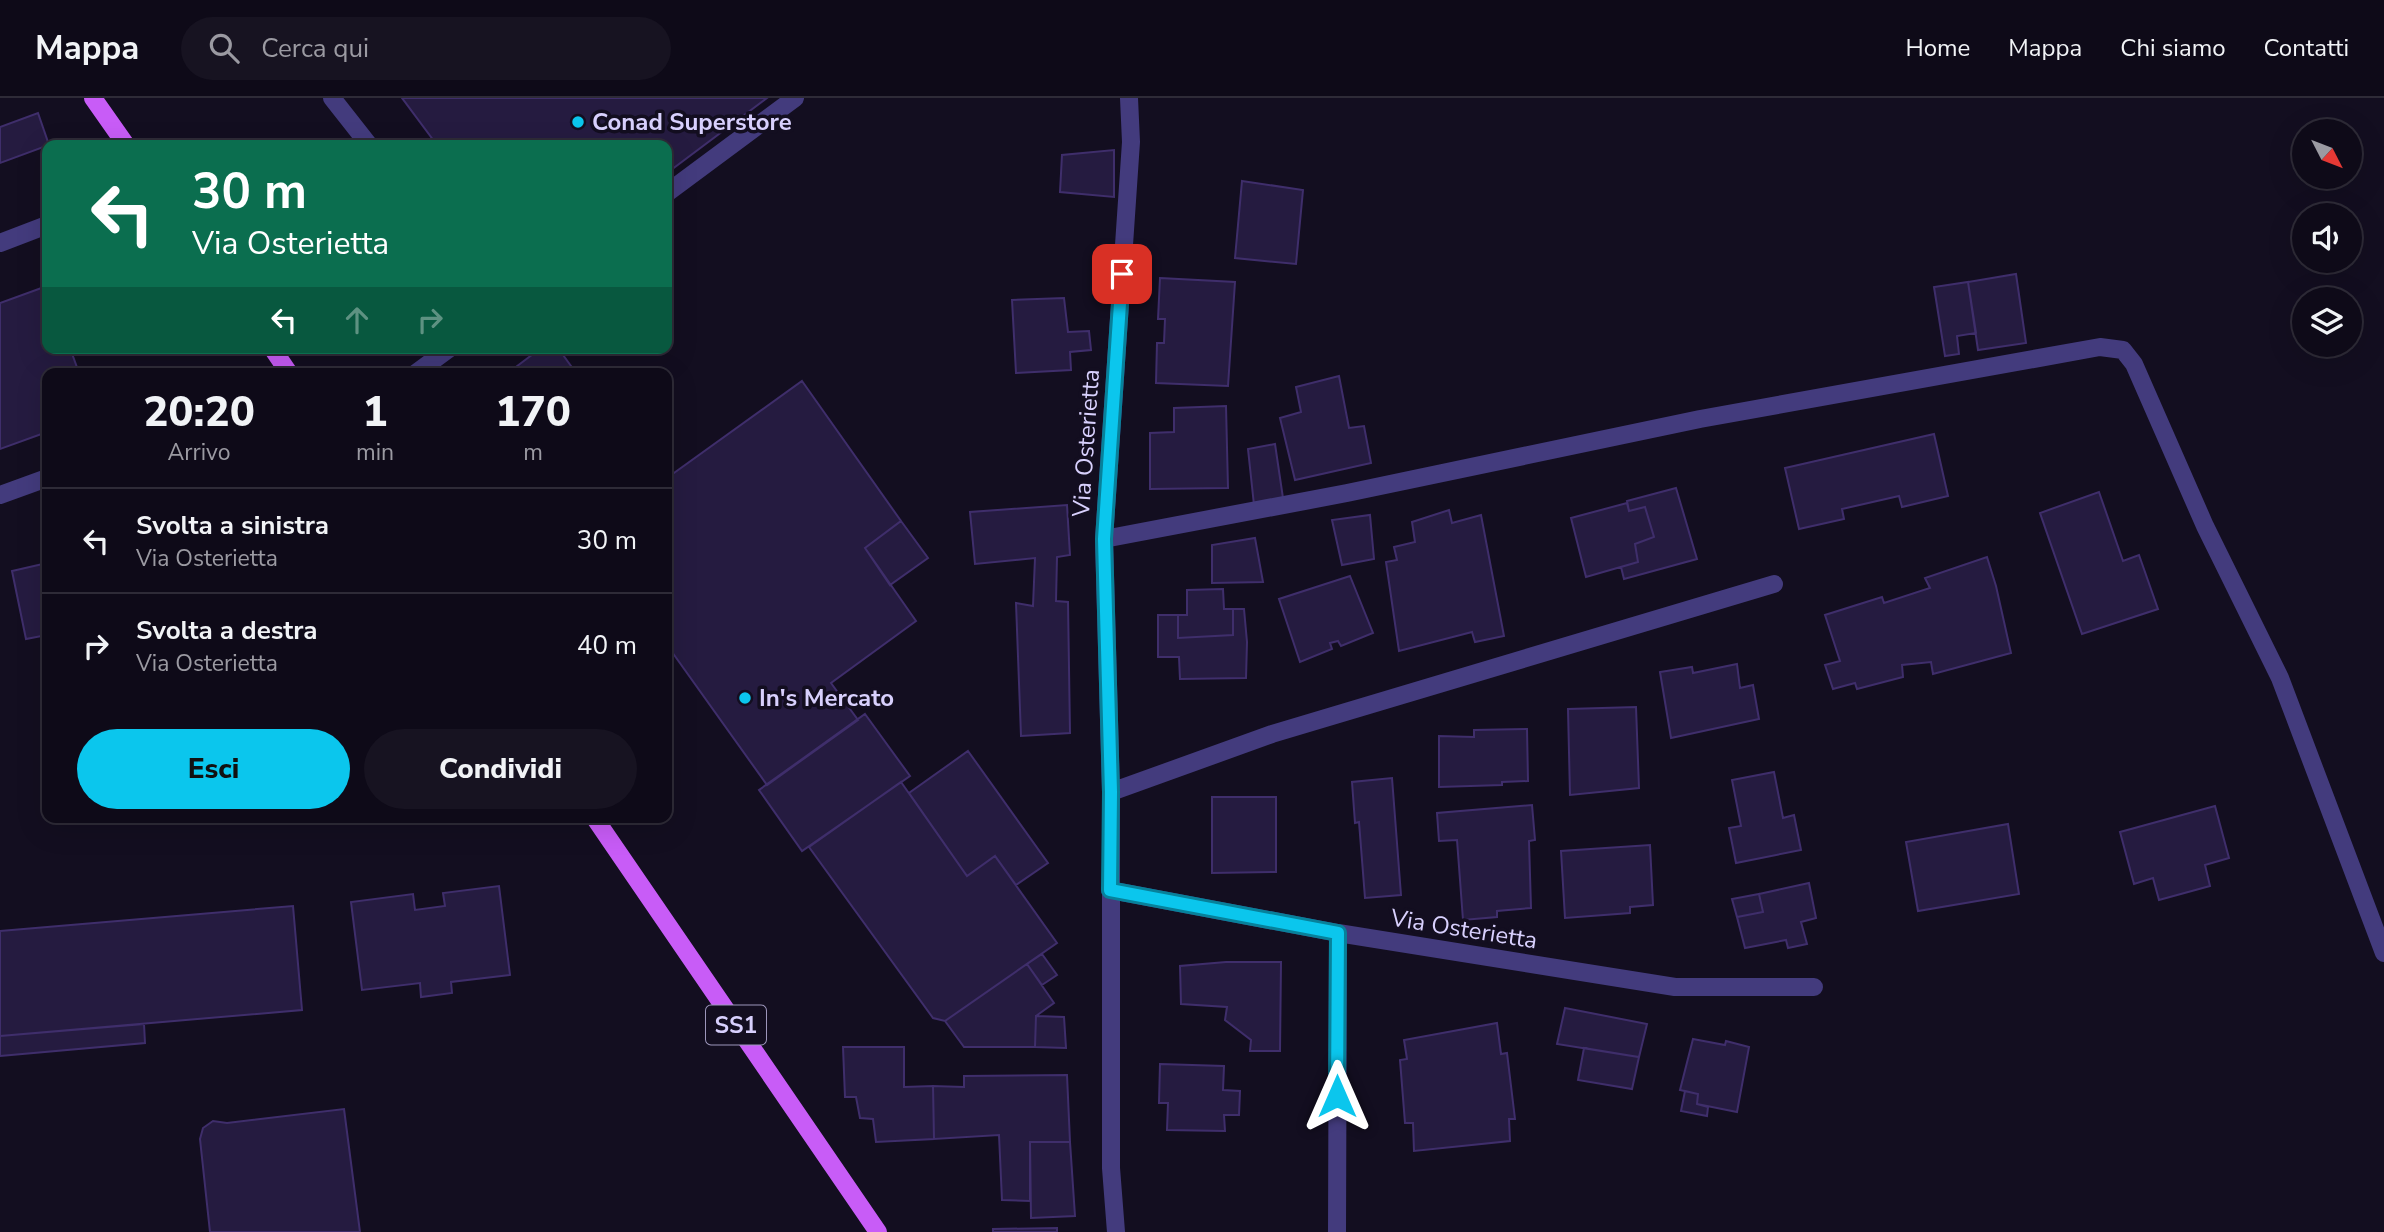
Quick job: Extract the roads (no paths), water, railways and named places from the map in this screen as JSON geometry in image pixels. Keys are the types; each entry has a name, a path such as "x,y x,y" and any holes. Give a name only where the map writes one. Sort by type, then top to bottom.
{"main road":[{"path":"93,98 123,140"},
{"name":"SS1","path":"598,823 878,1232"}],"street":[{"path":"332,98 365,140"},
{"path":"672,189 794,98"},
{"name":"Via Osterietta","path":"1116,1232 1111,1168 1111,792 1104,539 1131,142 1129,98"},
{"path":"0,243 42,227"},
{"path":"1104,539 1347,493 1700,419 2100,347 2123,350 2134,364 2204,526 2280,678 2384,953"},
{"path":"423,368 442,354"},
{"path":"0,495 42,480"},
{"path":"1111,792 1272,734 1774,584"},
{"name":"Via Osterietta","path":"1110,890 1338,933 1675,987 1814,987"},
{"path":"1336,1232 1338,933"}],"place":[{"name":"Conad Superstore","path":"578,122"},
{"name":"In's Mercato","path":"745,698"}]}
